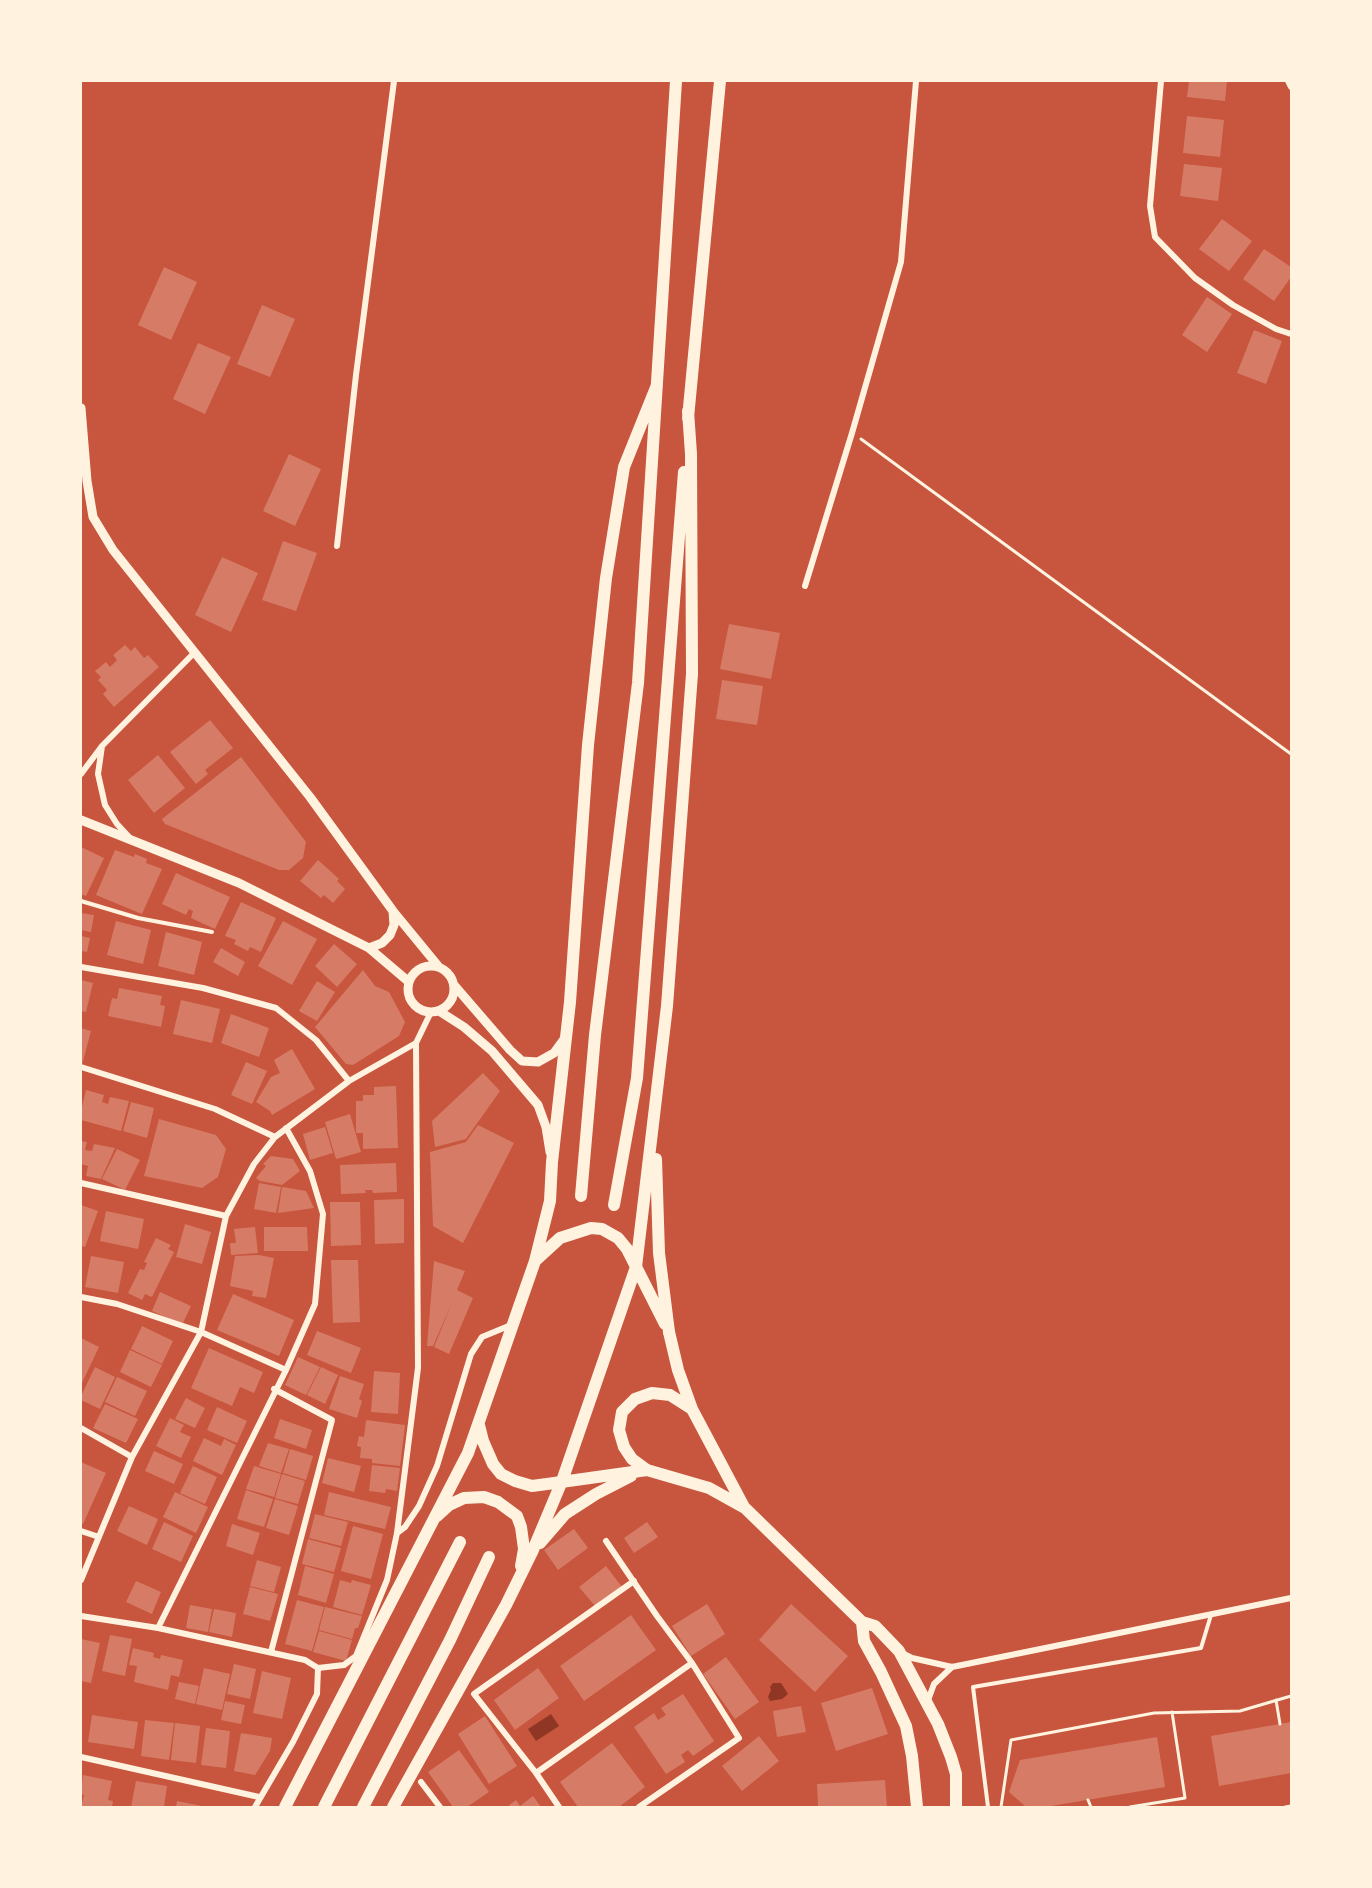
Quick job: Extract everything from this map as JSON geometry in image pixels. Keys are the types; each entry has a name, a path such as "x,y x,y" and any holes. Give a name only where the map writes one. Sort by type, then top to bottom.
{"main road":[{"path":"581,1196 596,1035 638,683 676,81"},
{"path":"614,1204 637,1078 688,411 720,81"},
{"path":"285,1807 468,1453 515,1324 535,1261 550,1201 552,1162 567,1036 588,745 606,578 624,467 657,385"},
{"path":"393,1807 533,1550 562,1481 636,1267 667,1006 692,674 691,454 688,411"},
{"path":"655,1119 658,1236 669,1332 678,1370 692,1408 745,1508"},
{"path":"535,1261 560,1238 591,1228 602,1229 618,1238 627,1249 669,1332"},
{"path":"692,1408 670,1395 652,1393 635,1399 621,1412 618,1430 624,1447 632,1459 647,1470 709,1488 745,1508 862,1622 875,1626 898,1651 938,1724 951,1757 957,1791 956,1807"},
{"path":"479,1424 489,1457 501,1474 532,1486 647,1470"},
{"path":"533,1550 565,1514 621,1481 647,1470"},
{"path":"432,1520 449,1505 464,1498 484,1497 507,1508 516,1516 524,1535 522,1564 516,1584"},
{"path":"324,1807 460,1542"},
{"path":"363,1807 450,1640 489,1557"},
{"path":"862,1622 864,1641 906,1726 912,1756 917,1807"}],"street":[{"path":"337,546 356,375 394,81"},
{"path":"804,586 852,433 901,262 916,81"},
{"path":"1161,81 1150,206 1155,237 1195,279 1233,305 1276,329 1291,334"},
{"path":"1288,81 1291,87"},
{"path":"81,409 87,481 93,517 113,550 310,797 393,911 439,967 451,977 454,985 510,1050 522,1061 537,1062 554,1053 567,1036"},
{"path":"81,774 102,746 195,652"},
{"path":"102,746 98,774 105,805 117,824 133,841"},
{"path":"81,820 239,883 369,948 409,982"},
{"path":"369,948 382,943 390,935 394,925 393,911"},
{"path":"439,967 424,966 417,970 407,989 412,1003 417,1008 435,1012 464,1027 492,1051 538,1105 546,1127 552,1162"},
{"path":"81,967 203,988 276,1008 316,1040 349,1080"},
{"path":"81,1580 132,1456 201,1332 226,1216 254,1164 275,1137 349,1080 416,1043 435,1012 451,1000 454,985"},
{"path":"81,1616 158,1628 271,1652 305,1660 318,1668 344,1665 356,1656 387,1580 396,1533 418,1368 416,1043"},
{"path":"81,1066 215,1108 275,1137"},
{"path":"158,1628 274,1389 286,1370 315,1304 323,1214 310,1171 286,1128"},
{"path":"81,1183 226,1216"},
{"path":"81,1298 117,1304 201,1332 286,1370"},
{"path":"396,1533 405,1527 419,1506 437,1466 471,1354 482,1337 515,1324"},
{"path":"271,1652 332,1420 274,1389"},
{"path":"81,1428 132,1456"},
{"path":"81,1531 99,1537"},
{"path":"606,1541 692,1663 739,1738 639,1807"},
{"path":"559,1807 536,1773 474,1694 634,1581"},
{"path":"898,1651 912,1658 952,1667 1291,1598"},
{"path":"536,1773 692,1663"},
{"path":"927,1703 934,1684 952,1667"},
{"path":"255,1807 293,1742 317,1694 318,1668"},
{"path":"81,1757 259,1797"},
{"path":"421,1782 440,1807"}],"lane":[{"path":"81,901 138,918 212,932"},
{"path":"988,1807 973,1687 1201,1648 1211,1616"}],"path":[{"path":"852,433 1291,754"},
{"path":"1001,1807 1011,1740 1154,1713 1240,1711 1291,1696"},
{"path":"1276,1700 1280,1724"},
{"path":"1130,1807 1185,1798 1172,1712"},
{"path":"1089,1800 1090,1807"},
{"path":"1285,1807 1291,1806"}],"shaded area":[{"path":"773,1683 781,1683 788,1694 782,1699 770,1701 768,1697"},
{"path":"551,1714 559,1726 536,1741 528,1729"}],"building":[{"path":"1189,81 1227,81 1225,101 1187,97"},
{"path":"1187,116 1224,120 1220,157 1183,153"},
{"path":"1184,164 1222,168 1218,201 1180,196"},
{"path":"1222,219 1252,241 1229,271 1199,249"},
{"path":"1264,249 1291,267 1291,277 1274,301 1243,279"},
{"path":"164,267 197,282 171,340 138,325"},
{"path":"1207,297 1232,314 1207,352 1182,335"},
{"path":"262,305 295,319 270,377 237,364"},
{"path":"1254,330 1282,341 1266,384 1237,373"},
{"path":"198,343 231,357 205,414 173,399"},
{"path":"289,454 321,469 295,526 263,511"},
{"path":"283,541 317,553 296,611 262,600"},
{"path":"222,557 258,573 231,632 195,615"},
{"path":"729,624 780,633 771,679 720,669"},
{"path":"125,645 131,651 135,647 144,658 148,655 159,667 114,707 103,694 107,690 98,680 101,677 95,671 106,662 110,667 117,660 113,655"},
{"path":"722,680 763,686 757,725 716,719"},
{"path":"210,720 233,748 205,770 208,774 196,784 170,752"},
{"path":"158,755 185,788 154,813 128,780"},
{"path":"241,757 306,842 303,858 289,870 279,870 165,824 162,819"},
{"path":"81,847 104,858 86,896 81,894"},
{"path":"115,850 134,857 135,854 147,859 146,863 162,869 142,914 96,895"},
{"path":"318,860 339,879 337,881 345,889 333,903 324,895 321,898 300,881"},
{"path":"176,873 230,897 215,929 191,918 193,911 189,909 186,915 162,904"},
{"path":"241,902 276,918 261,952 250,947 248,951 234,944 236,940 225,936"},
{"path":"81,913 94,915 91,932 81,930"},
{"path":"116,921 151,930 143,964 107,955"},
{"path":"283,921 317,939 292,985 258,966"},
{"path":"166,932 202,942 194,975 158,966"},
{"path":"81,936 90,938 87,952 81,951"},
{"path":"334,944 357,964 337,987 315,966"},
{"path":"221,948 245,962 238,976 213,962"},
{"path":"363,970 375,986 389,992 405,1022 399,1036 353,1065 346,1064 315,1027"},
{"path":"81,980 93,983 86,1012 81,1011"},
{"path":"317,981 335,992 317,1021 299,1011"},
{"path":"119,988 162,996 160,1005 165,1006 161,1027 108,1016 112,998 117,999"},
{"path":"181,1000 220,1009 212,1043 173,1034"},
{"path":"231,1014 269,1028 259,1057 221,1043"},
{"path":"81,1028 91,1031 82,1065 81,1065"},
{"path":"292,1049 315,1089 272,1115 270,1111 256,1102 271,1077 280,1073 274,1060"},
{"path":"246,1062 267,1071 252,1104 231,1095"},
{"path":"483,1073 500,1091 466,1139 435,1147 432,1121"},
{"path":"396,1086 398,1148 363,1149 363,1133 356,1133 356,1101 363,1101 363,1095 374,1095 374,1087"},
{"path":"86,1090 104,1095 102,1102 108,1104 110,1097 129,1101 121,1131 81,1120"},
{"path":"131,1102 154,1108 147,1138 123,1131"},
{"path":"350,1114 361,1152 336,1159 325,1122"},
{"path":"159,1119 216,1135 226,1149 218,1177 202,1188 144,1176"},
{"path":"478,1125 514,1143 463,1243 433,1226 430,1152 466,1142"},
{"path":"325,1127 333,1153 310,1160 303,1134"},
{"path":"81,1141 87,1142 85,1150 92,1151 94,1144 115,1148 101,1179 86,1176 88,1166 81,1164"},
{"path":"117,1149 140,1160 125,1190 102,1179"},
{"path":"271,1156 293,1159 300,1171 282,1185 260,1181 256,1178 266,1166 263,1164"},
{"path":"396,1163 397,1192 373,1193 372,1190 365,1190 366,1193 341,1194 340,1165"},
{"path":"259,1183 281,1187 276,1213 254,1209"},
{"path":"282,1187 306,1191 314,1208 278,1213"},
{"path":"404,1199 404,1243 375,1244 374,1200"},
{"path":"330,1202 360,1202 361,1245 331,1246"},
{"path":"81,1205 98,1211 85,1247 81,1246"},
{"path":"106,1211 144,1219 138,1249 100,1241"},
{"path":"185,1224 211,1232 202,1264 176,1257"},
{"path":"255,1227 258,1253 231,1255 230,1243 236,1243 234,1229"},
{"path":"264,1227 307,1227 308,1251 264,1251"},
{"path":"156,1238 171,1245 168,1249 174,1252 152,1297 145,1294 142,1300 128,1293 140,1269 144,1270 147,1263 144,1262"},
{"path":"259,1255 274,1258 266,1298 252,1296 253,1291 230,1286 235,1256"},
{"path":"91,1256 124,1262 118,1293 85,1287"},
{"path":"331,1260 358,1260 360,1322 333,1323"},
{"path":"434,1261 465,1271 457,1290 473,1298 449,1354 434,1347 452,1303 433,1346 427,1346"},
{"path":"160,1292 191,1306 182,1325 152,1311"},
{"path":"233,1294 294,1320 279,1356 217,1330"},
{"path":"142,1326 173,1341 162,1364 131,1349"},
{"path":"317,1331 361,1348 351,1373 307,1355"},
{"path":"81,1338 99,1347 81,1385"},
{"path":"209,1348 263,1372 254,1393 240,1387 232,1406 191,1388"},
{"path":"130,1350 162,1365 151,1387 120,1372"},
{"path":"298,1357 320,1367 306,1395 285,1385"},
{"path":"95,1367 115,1377 100,1409 81,1400"},
{"path":"321,1367 338,1375 325,1404 307,1395"},
{"path":"374,1371 400,1373 398,1414 371,1412"},
{"path":"340,1376 364,1384 359,1399 362,1401 357,1418 329,1409"},
{"path":"117,1377 147,1391 135,1416 105,1402"},
{"path":"186,1398 205,1408 195,1428 175,1419"},
{"path":"105,1404 138,1419 126,1443 93,1428"},
{"path":"217,1407 247,1421 237,1443 207,1430"},
{"path":"170,1418 184,1425 180,1432 191,1437 181,1458 156,1446"},
{"path":"280,1419 312,1430 306,1449 274,1438"},
{"path":"366,1420 405,1425 400,1466 372,1463 372,1459 360,1458 361,1447 357,1446 359,1436 364,1437"},
{"path":"204,1438 221,1446 224,1439 236,1445 222,1475 193,1461"},
{"path":"268,1443 289,1449 281,1473 259,1466"},
{"path":"290,1449 313,1456 306,1480 283,1473"},
{"path":"154,1451 183,1464 174,1484 145,1471"},
{"path":"328,1458 361,1466 354,1492 322,1483"},
{"path":"81,1462 106,1473 83,1524 81,1523"},
{"path":"372,1465 400,1468 397,1491 386,1489 385,1493 369,1491"},
{"path":"193,1466 217,1477 205,1504 180,1493"},
{"path":"254,1466 281,1474 274,1497 246,1489"},
{"path":"282,1474 305,1481 298,1504 275,1498"},
{"path":"246,1490 273,1499 264,1527 237,1519"},
{"path":"175,1492 208,1507 196,1533 163,1517"},
{"path":"329,1492 391,1507 385,1529 324,1515"},
{"path":"275,1499 298,1506 289,1535 266,1528"},
{"path":"129,1506 158,1519 147,1545 117,1531"},
{"path":"315,1514 348,1522 341,1546 309,1538"},
{"path":"164,1522 193,1536 181,1562 152,1549"},
{"path":"647,1522 658,1537 634,1553 624,1538"},
{"path":"232,1524 260,1533 253,1555 226,1546"},
{"path":"353,1526 383,1534 371,1579 341,1571"},
{"path":"574,1529 588,1548 558,1570 544,1550"},
{"path":"308,1539 341,1548 334,1572 302,1564"},
{"path":"257,1560 281,1567 274,1592 250,1586"},
{"path":"305,1566 334,1574 326,1603 298,1595"},
{"path":"606,1566 622,1587 596,1607 579,1587"},
{"path":"340,1580 351,1583 352,1580 371,1585 362,1615 333,1607"},
{"path":"136,1581 161,1592 152,1614 126,1602"},
{"path":"250,1587 278,1594 270,1621 243,1614"},
{"path":"297,1600 324,1607 312,1651 285,1644"},
{"path":"707,1604 725,1634 691,1656 672,1626"},
{"path":"791,1604 848,1656 815,1692 759,1640"},
{"path":"190,1605 212,1609 208,1632 186,1628"},
{"path":"325,1607 362,1616 352,1639 319,1630"},
{"path":"214,1609 236,1613 232,1637 209,1632"},
{"path":"631,1615 656,1650 584,1701 560,1666"},
{"path":"319,1631 352,1640 346,1661 313,1652"},
{"path":"110,1635 132,1639 125,1676 102,1671"},
{"path":"81,1639 100,1643 91,1683 81,1681"},
{"path":"133,1648 154,1653 153,1657 160,1659 161,1655 183,1660 179,1677 171,1675 168,1690 134,1682 137,1666 129,1665"},
{"path":"726,1657 759,1702 735,1719 703,1674"},
{"path":"234,1664 256,1669 250,1699 227,1694"},
{"path":"204,1668 230,1674 222,1710 196,1704"},
{"path":"538,1668 559,1698 515,1730 494,1700"},
{"path":"262,1671 291,1678 282,1719 253,1713"},
{"path":"179,1682 199,1686 195,1704 175,1699"},
{"path":"872,1688 888,1734 836,1751 821,1703"},
{"path":"683,1694 714,1741 693,1756 688,1750 681,1755 685,1762 666,1774 634,1727 654,1713 658,1720 666,1715 661,1708"},
{"path":"225,1701 245,1705 241,1724 221,1720"},
{"path":"801,1706 806,1732 777,1737 773,1711"},
{"path":"92,1715 138,1722 134,1749 88,1742"},
{"path":"485,1716 517,1766 489,1784 458,1734"},
{"path":"145,1720 174,1723 169,1760 141,1756"},
{"path":"1291,1722 1291,1773 1219,1786 1211,1736"},
{"path":"175,1723 200,1726 196,1763 171,1760"},
{"path":"206,1728 230,1731 226,1768 201,1765"},
{"path":"241,1733 272,1738 270,1751 255,1775 234,1771"},
{"path":"759,1736 779,1761 742,1791 722,1766"},
{"path":"1157,1737 1165,1787 1045,1807 1026,1807 1009,1792 1020,1760"},
{"path":"612,1743 645,1787 619,1807 578,1807 560,1782"},
{"path":"459,1750 489,1792 467,1807 453,1807 428,1772"},
{"path":"83,1775 112,1781 108,1800 113,1801 112,1807 81,1807 84,1795 81,1794"},
{"path":"885,1780 887,1807 818,1807 817,1784"},
{"path":"136,1781 167,1786 164,1807 131,1807"},
{"path":"533,1796 541,1807 507,1807 516,1800 520,1806"},
{"path":"177,1801 202,1806 202,1807 176,1807"}]}
